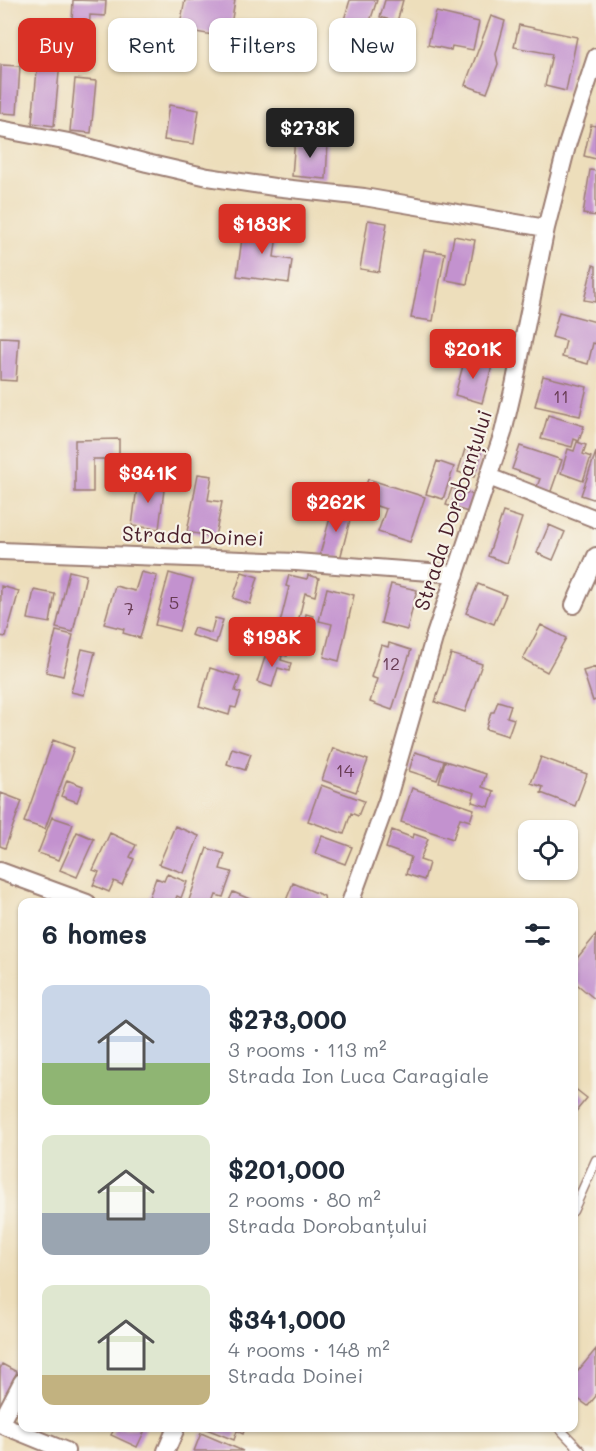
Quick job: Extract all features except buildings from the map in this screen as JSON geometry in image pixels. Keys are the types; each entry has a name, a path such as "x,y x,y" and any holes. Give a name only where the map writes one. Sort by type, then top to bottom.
{"street":[{"name":"Strada Dorobanțului","path":"352,898 387,801 435,635 489,477 514,386 546,228 576,116 596,57"},
{"path":"0,129 69,142 208,177 274,188 364,197 546,228"},
{"path":"489,477 596,519"},
{"name":"Strada Doinei","path":"0,551 296,562 456,574"},
{"path":"574,605 596,556"},
{"path":"0,871 73,898"},
{"path":"18,1390 0,1424 18,1431"},
{"path":"20,1432 66,1451"},
{"path":"166,1451 174,1432"}],"lane":[{"path":"578,1200 596,1160"},
{"path":"563,1432 581,1451"}]}
